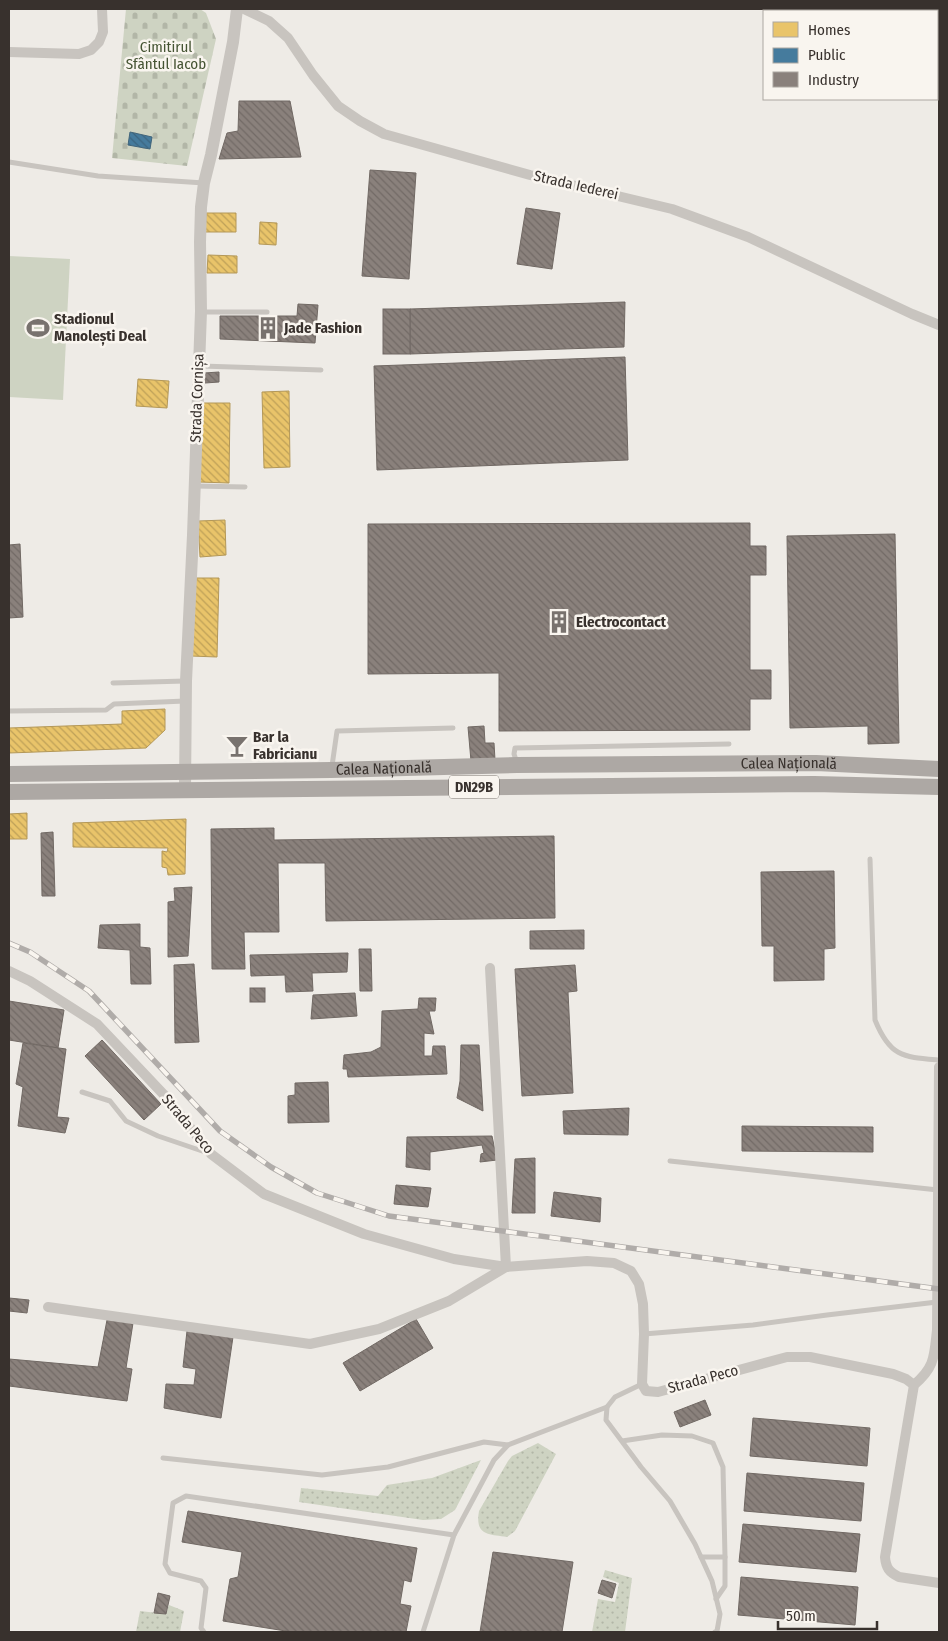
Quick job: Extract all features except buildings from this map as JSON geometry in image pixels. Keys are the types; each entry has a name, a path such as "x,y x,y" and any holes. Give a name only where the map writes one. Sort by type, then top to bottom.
{"main road":[{"name":"Calea Națională","path":"9,774 331,770 517,765 816,763 939,769"},
{"name":"Calea Națională","path":"9,792 805,784 939,788"}],"street":[{"path":"9,52 80,54 92,50 99,42 103,32 102,9"},
{"name":"Strada Cornișa","path":"185,790 185,701 200,312 201,207 204,183 212,155 226,80 237,9"},
{"name":"Strada Iederei","path":"244,9 269,21 288,38 313,75 338,106 384,134 530,174 672,209 748,237 939,325"},
{"path":"490,968 506,1267"},
{"name":"Strada Peco","path":"9,971 30,981 97,1024 167,1098 211,1154 264,1194 364,1234 454,1260 506,1267 586,1261 614,1263 631,1271 639,1284 643,1304 642,1384 646,1391 658,1392 787,1357 810,1357 893,1374 906,1379 914,1385"},
{"path":"939,1068 938,1331 930,1369 914,1385 885,1557 889,1571 899,1577 939,1583"},
{"name":"Strada Peco","path":"48,1307 310,1344 379,1329 449,1301 506,1267"}],"lane":[{"path":"9,162 98,176 204,183"},
{"path":"200,312 267,312"},
{"path":"198,366 320,370"},
{"path":"194,486 246,487"},
{"path":"113,684 186,681"},
{"path":"9,711 106,710 114,704 185,701"},
{"path":"331,770 338,731 454,728"},
{"path":"517,765 514,754 515,748 729,744"},
{"path":"870,859 875,1020 880,1033 889,1046 901,1054 911,1058 939,1060"},
{"path":"82,1092 110,1101 126,1121 158,1136 211,1154"},
{"path":"670,1161 938,1190"},
{"path":"644,1334 753,1325 937,1302"},
{"path":"642,1384 615,1397 607,1408 606,1420 641,1467 670,1501 696,1544 712,1581 720,1614 717,1631 715,1632"},
{"path":"422,1632 454,1535 494,1460 508,1445 607,1408"},
{"path":"622,1442 662,1434 692,1436 713,1443 723,1467 725,1557 725,1586 716,1599"},
{"path":"163,1458 322,1475 388,1467 484,1442 508,1445"},
{"path":"204,1632 201,1628 206,1588 201,1581 170,1573 165,1564 173,1503 186,1496 454,1535"},
{"path":"701,1557 725,1557"}],"green space":[{"name":"Cimitirul Sfântul Iacob","path":"126,9 200,9 206,13 216,39 187,166 112,158"},
{"name":"Stadionul Manolești Deal","path":"9,256 70,259 63,400 9,397"},
{"path":"538,1443 556,1454 515,1531 507,1537 484,1532 479,1525 479,1511 508,1461 512,1456"},
{"path":"481,1460 455,1510 441,1519 423,1520 299,1502 301,1488 378,1496 387,1485 432,1478"},
{"path":"605,1570 632,1578 625,1632 592,1632 598,1599 615,1602 619,1583 603,1577"},
{"path":"169,1605 184,1611 180,1632 136,1632 140,1611 166,1614"}],"railway":[{"path":"9,943 30,952 89,991 220,1131 271,1167 317,1193 389,1216 939,1289"}],"place":[{"name":"Stadionul Manolești Deal","path":"38,328"},
{"name":"Jade Fashion","path":"268,328"},
{"name":"Electrocontact","path":"559,622"},
{"name":"Bar la Fabricianu","path":"237,746"}]}
